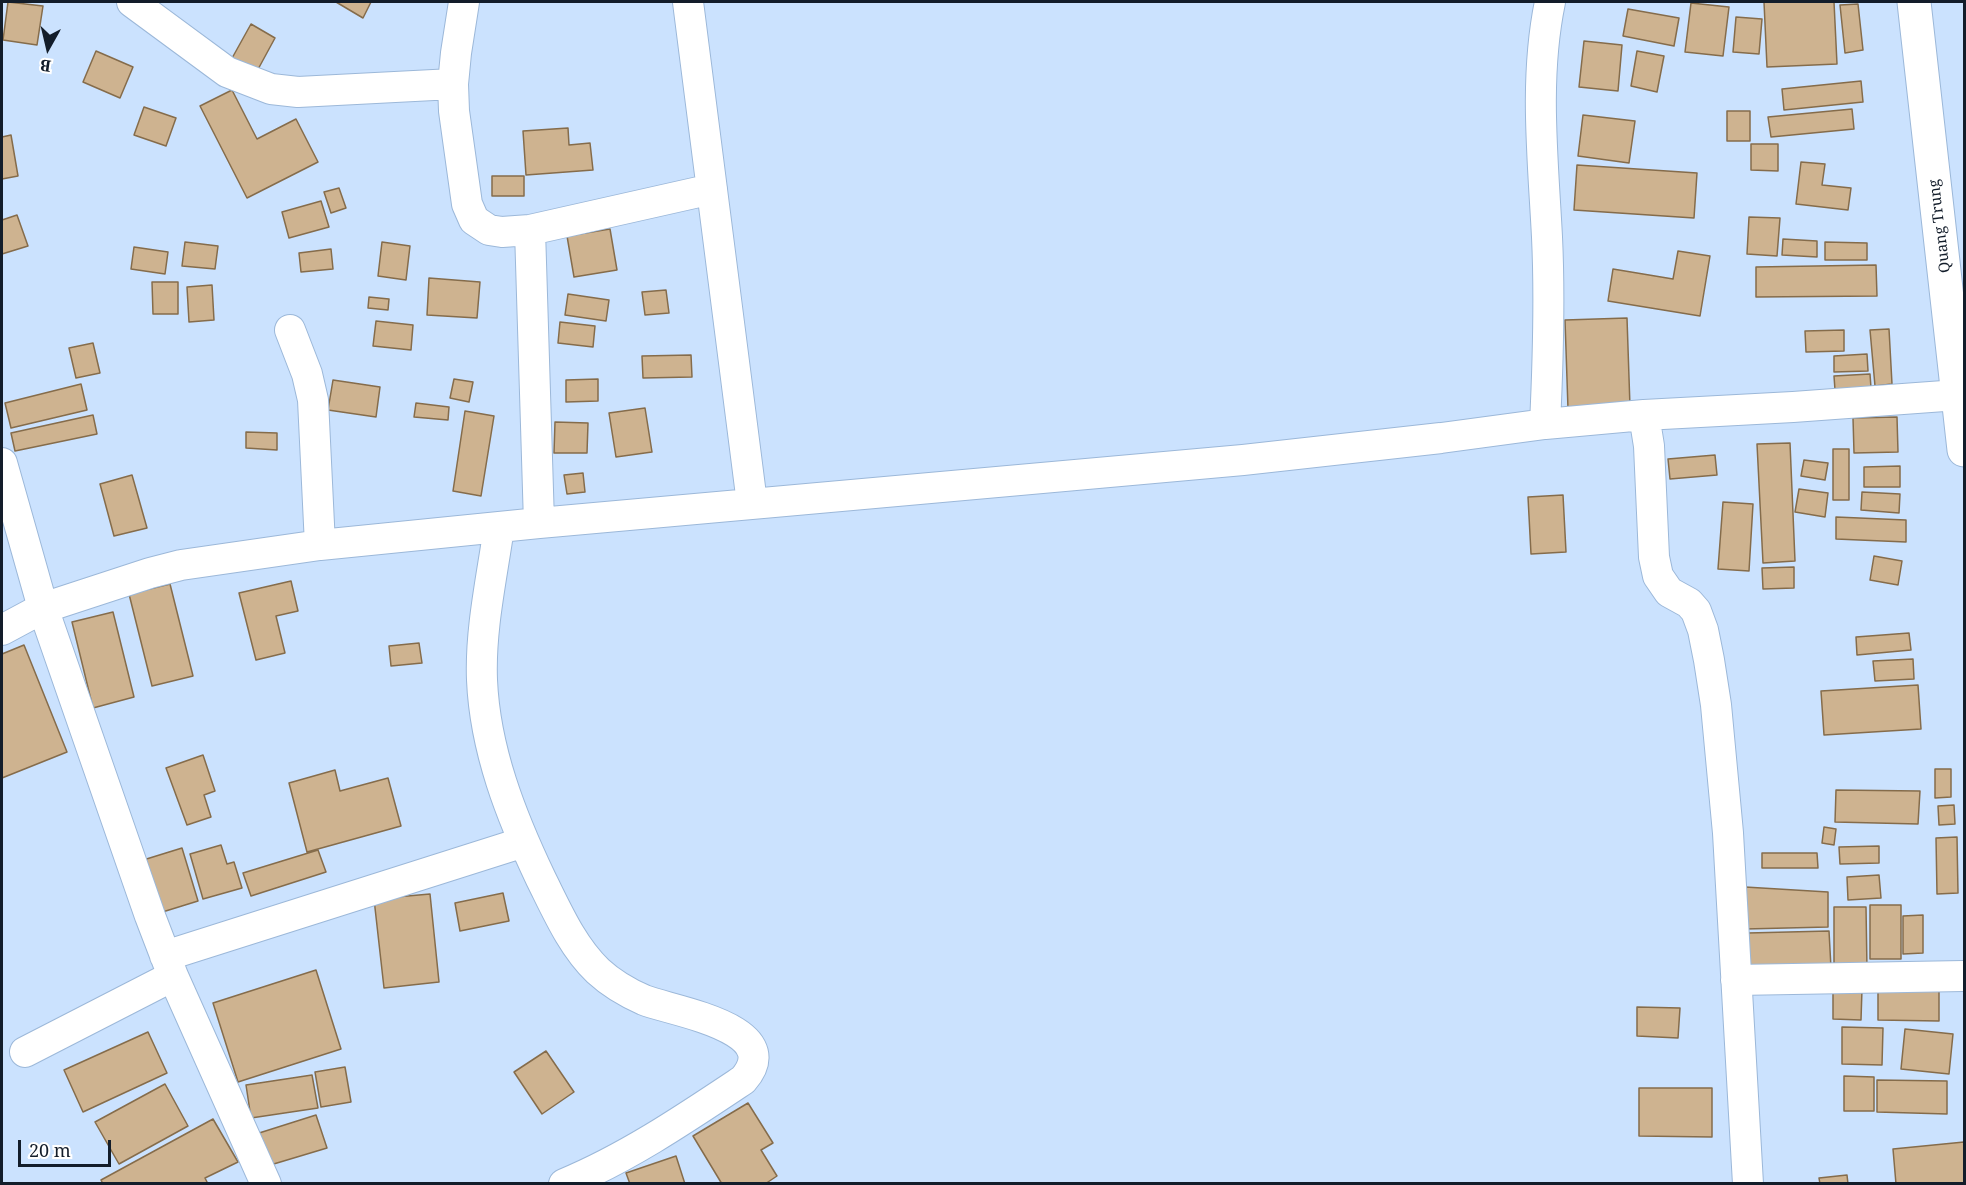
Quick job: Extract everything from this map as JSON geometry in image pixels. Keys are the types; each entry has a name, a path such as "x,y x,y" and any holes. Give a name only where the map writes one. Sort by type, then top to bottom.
{"main road":[{"name":"Quang Trung","path":"1914,2 1965,450"}],"street":[{"path":"132,2 226,72 271,89 298,92 453,84"},
{"path":"464,2 453,84 454,111 467,204 474,220 489,230 502,232 530,230 712,189"},
{"path":"688,2 752,503"},
{"path":"1545,423 1548,316 1540,92 1543,35 1550,2"},
{"path":"530,230 539,522"},
{"path":"290,330 308,374 313,400 320,545"},
{"path":"2,630 43,608 150,573 181,565 320,545 539,522 1243,460 1441,438 1545,423 1958,395"},
{"path":"1644,415 1648,446 1654,557 1658,576 1669,592 1689,603 1696,611 1703,630 1716,705 1728,833 1748,1184"},
{"path":"2,462 43,608 169,966 266,1184"},
{"path":"500,527 484,633 482,678 485,717 494,761 524,842 565,927 598,971 623,990 646,1001 705,1017 724,1026 742,1039 753,1055 753,1064 743,1080 625,1154 564,1184"},
{"path":"25,1052 169,966 524,842"},
{"path":"1737,980 1965,976"}],"building":[{"path":"8,2 43,6 37,45 3,40"},
{"path":"336,2 371,2 363,18"},
{"path":"1764,2 1834,2 1837,64 1767,67"},
{"path":"1691,3 1729,7 1723,56 1685,52"},
{"path":"1858,4 1863,50 1845,53 1840,5"},
{"path":"1628,9 1679,18 1674,46 1623,36"},
{"path":"1736,17 1762,19 1759,54 1733,52"},
{"path":"251,24 275,38 256,73 231,60"},
{"path":"1584,41 1622,45 1618,91 1579,87"},
{"path":"96,51 133,67 120,98 83,82"},
{"path":"1637,51 1664,56 1657,92 1631,86"},
{"path":"1861,81 1863,102 1784,110 1782,89"},
{"path":"232,90 257,139 296,119 318,162 247,198 200,106"},
{"path":"144,107 176,118 166,146 134,135"},
{"path":"1852,109 1854,129 1771,137 1768,117"},
{"path":"1727,111 1750,111 1750,141 1727,141"},
{"path":"1583,115 1635,121 1629,163 1578,156"},
{"path":"568,128 569,145 590,143 593,170 526,175 523,131"},
{"path":"11,135 18,176 2,179 2,137"},
{"path":"1751,144 1778,144 1778,171 1751,170"},
{"path":"1801,162 1825,164 1822,185 1851,188 1848,210 1796,204"},
{"path":"1577,165 1697,173 1694,218 1574,210"},
{"path":"492,176 524,176 524,196 492,196"},
{"path":"339,188 346,208 331,213 324,192"},
{"path":"321,201 329,227 289,238 282,212"},
{"path":"17,215 28,246 2,254 2,220"},
{"path":"1749,217 1780,218 1777,256 1747,254"},
{"path":"610,229 617,270 574,277 567,236"},
{"path":"1783,239 1817,241 1817,257 1782,255"},
{"path":"185,242 218,246 215,269 182,266"},
{"path":"382,242 410,246 406,280 378,276"},
{"path":"1825,242 1867,243 1867,260 1825,260"},
{"path":"134,247 168,252 165,274 131,269"},
{"path":"331,249 333,269 301,272 299,253"},
{"path":"1678,251 1710,256 1700,316 1608,301 1613,269 1673,279"},
{"path":"1876,265 1877,296 1756,297 1756,267"},
{"path":"429,278 480,282 477,318 427,315"},
{"path":"152,282 178,282 178,314 153,314"},
{"path":"212,285 214,320 189,322 187,287"},
{"path":"666,290 669,313 645,315 642,292"},
{"path":"568,294 609,300 606,321 565,315"},
{"path":"369,297 389,299 388,310 368,308"},
{"path":"1627,318 1630,407 1568,409 1565,320"},
{"path":"376,321 413,325 411,350 373,346"},
{"path":"560,322 595,326 593,347 558,343"},
{"path":"1889,329 1892,384 1875,386 1870,330"},
{"path":"1844,330 1844,351 1806,352 1805,331"},
{"path":"93,343 100,373 76,378 69,348"},
{"path":"1867,354 1868,371 1834,372 1834,356"},
{"path":"691,355 692,377 643,378 642,356"},
{"path":"1870,374 1871,388 1835,390 1834,376"},
{"path":"454,379 473,382 469,402 450,398"},
{"path":"598,379 598,401 566,402 566,380"},
{"path":"333,380 380,387 376,417 328,410"},
{"path":"81,384 87,410 11,428 5,403"},
{"path":"416,403 449,407 448,420 414,417"},
{"path":"645,408 652,452 616,457 609,413"},
{"path":"465,411 494,416 481,496 453,491"},
{"path":"93,415 97,434 15,451 11,433"},
{"path":"1897,417 1898,452 1854,453 1853,418"},
{"path":"555,422 588,423 587,453 554,453"},
{"path":"246,432 277,433 277,450 246,448"},
{"path":"1790,443 1795,561 1763,563 1757,444"},
{"path":"1833,449 1849,449 1849,500 1833,500"},
{"path":"1715,455 1717,475 1670,479 1668,459"},
{"path":"1804,460 1828,463 1825,480 1801,476"},
{"path":"1900,466 1900,487 1864,487 1864,467"},
{"path":"583,473 585,492 567,494 564,475"},
{"path":"132,475 147,528 114,536 100,484"},
{"path":"1799,489 1828,493 1825,517 1795,512"},
{"path":"1862,492 1900,494 1899,513 1861,510"},
{"path":"1563,495 1566,552 1531,554 1528,497"},
{"path":"1723,502 1753,504 1749,571 1718,569"},
{"path":"1836,517 1906,520 1906,542 1836,539"},
{"path":"1874,556 1902,561 1898,585 1870,580"},
{"path":"1794,567 1794,588 1763,589 1762,568"},
{"path":"291,581 298,611 276,616 285,653 256,660 239,593"},
{"path":"170,584 193,676 152,686 129,594"},
{"path":"113,612 134,697 93,708 72,622"},
{"path":"1909,633 1911,650 1857,655 1856,637"},
{"path":"419,643 422,663 391,666 389,646"},
{"path":"24,645 67,752 2,778 2,654"},
{"path":"1913,659 1914,679 1875,681 1873,661"},
{"path":"1918,685 1921,729 1824,735 1821,691"},
{"path":"203,755 215,791 204,795 211,817 187,825 166,768"},
{"path":"1935,769 1951,769 1951,797 1935,798"},
{"path":"335,770 340,791 388,778 401,826 307,852 289,783"},
{"path":"1836,790 1920,791 1918,824 1835,822"},
{"path":"1954,805 1955,824 1939,825 1938,806"},
{"path":"1824,827 1836,829 1834,845 1822,843"},
{"path":"1957,837 1958,893 1937,894 1936,838"},
{"path":"221,845 227,864 234,862 242,888 203,899 190,854"},
{"path":"1879,846 1879,863 1840,864 1839,847"},
{"path":"182,848 198,901 156,914 140,861"},
{"path":"318,850 326,872 251,896 243,873"},
{"path":"1762,853 1817,853 1818,868 1762,868"},
{"path":"1879,875 1881,898 1848,900 1847,877"},
{"path":"1745,887 1828,892 1828,927 1745,929"},
{"path":"503,893 509,921 460,931 455,903"},
{"path":"430,894 439,982 384,988 374,899"},
{"path":"1870,905 1901,905 1901,959 1870,959"},
{"path":"1834,907 1866,907 1867,970 1834,970"},
{"path":"1923,915 1923,953 1903,954 1903,916"},
{"path":"1829,931 1831,968 1748,971 1748,933"},
{"path":"316,970 341,1049 238,1082 213,1003"},
{"path":"1833,988 1862,989 1861,1020 1833,1019"},
{"path":"1878,989 1939,989 1939,1021 1878,1020"},
{"path":"1637,1007 1680,1008 1678,1038 1637,1036"},
{"path":"1842,1027 1883,1028 1882,1065 1842,1064"},
{"path":"1905,1029 1953,1034 1949,1074 1901,1069"},
{"path":"148,1032 167,1073 83,1112 64,1070"},
{"path":"546,1051 574,1092 542,1114 514,1072"},
{"path":"345,1067 351,1102 321,1107 315,1072"},
{"path":"312,1075 318,1108 251,1118 246,1085"},
{"path":"1844,1076 1874,1077 1874,1111 1844,1111"},
{"path":"1877,1080 1947,1081 1947,1114 1877,1112"},
{"path":"165,1084 188,1126 119,1164 95,1122"},
{"path":"1639,1088 1712,1088 1712,1137 1639,1136"},
{"path":"748,1103 773,1143 761,1150 777,1176 765,1184 722,1184 693,1136"},
{"path":"316,1115 327,1148 267,1166 256,1134"},
{"path":"213,1119 238,1162 205,1178 208,1184 103,1184 101,1180"},
{"path":"1964,1142 1964,1184 1896,1184 1893,1149"},
{"path":"676,1156 685,1184 630,1184 626,1173"},
{"path":"1847,1175 1848,1184 1820,1184 1819,1178"}]}
